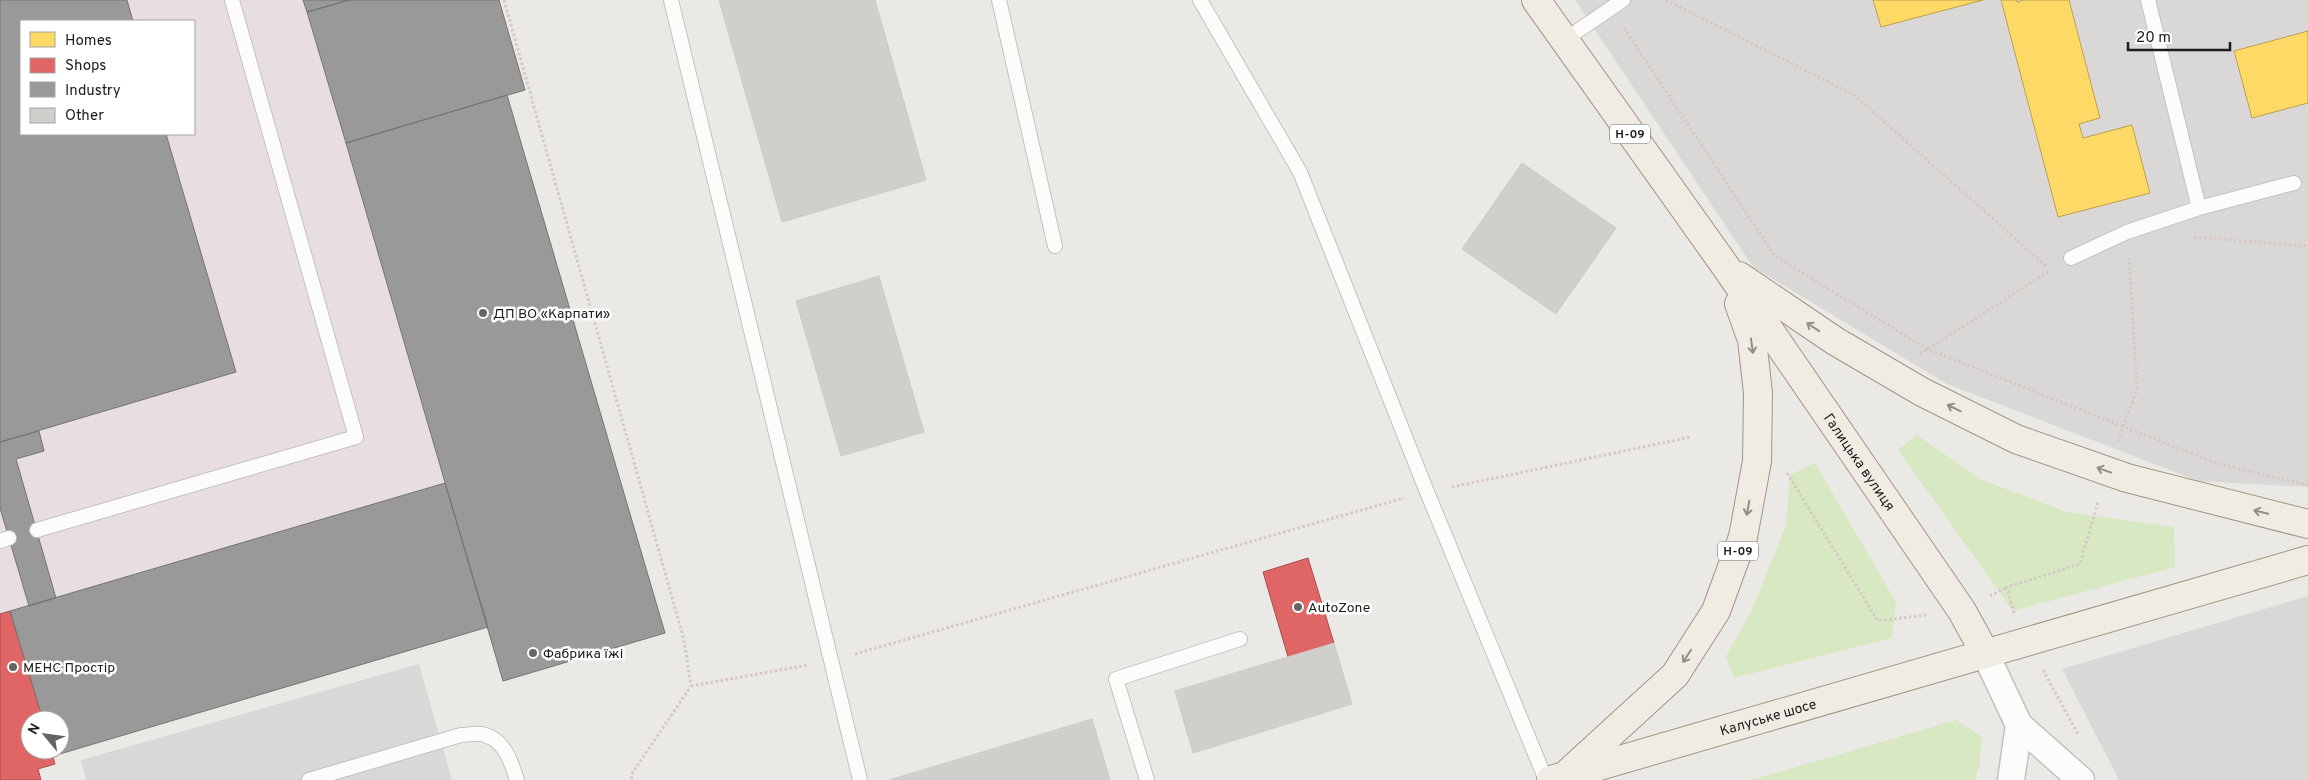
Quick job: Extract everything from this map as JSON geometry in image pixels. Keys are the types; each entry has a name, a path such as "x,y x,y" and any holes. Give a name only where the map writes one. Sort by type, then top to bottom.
{"main road":[{"name":"Галицька вулиця","path":"1536,0 1563,41 1726,267 1962,611 1985,653"},
{"path":"1726,267 1835,341 1890,374 2016,439 2127,478 2308,524"},
{"name":"Н-09","path":"1554,779 1675,675 1716,611 1743,538 1757,461 1758,394 1752,340 1726,267"},
{"path":"1985,653 2308,560"},
{"name":"Калуське шосе","path":"1554,779 1985,653"}],"street":[{"path":"1985,653 2019,725 2081,780"},
{"path":"2011,780 2019,725"}],"lane":[{"path":"37,530 356,437 232,0"},
{"path":"671,0 860,780"},
{"path":"999,0 1055,246"},
{"path":"1200,0 1300,172 1427,492 1554,779"},
{"path":"1563,41 1623,0"},
{"path":"2148,0 2199,208"},
{"path":"2071,258 2127,232 2199,208 2294,183"},
{"path":"1147,780 1116,679 1240,639"},
{"path":"309,780 461,735 482,734 501,744 512,762 517,780"}],"path":[{"path":"504,0 684,640 691,686 630,775 632,780"},
{"path":"1666,0 1854,95 2051,270"},
{"path":"1611,8 1775,256 1927,349 2218,464 2308,485"},
{"path":"2108,471 2137,389 2127,232"},
{"path":"2184,236 2308,246"},
{"path":"1890,374 2071,258"},
{"path":"691,686 831,661 1427,492 1691,437"},
{"path":"1784,468 1878,621 1962,611 2006,587"}],"shaded area":[{"path":"0,0 478,0 665,633 503,681 487,627 70,747 70,710 55,710 10,611 0,614"},
{"path":"1575,0 2308,0 2308,487 2198,481 1947,384 1753,267"},
{"path":"2308,596 2308,780 2119,780 2062,669"},
{"path":"419,664 452,780 86,780 81,760"}],"green space":[{"path":"1917,435 1980,479 2067,512 2174,527 2175,567 2013,611 1898,450"},
{"path":"1815,463 1896,602 1892,638 1734,678 1726,656 1750,614 1786,526 1790,475"},
{"path":"1956,720 1982,737 1980,763 1975,780 1752,780"}],"building: Homes":[{"path":"1873,0 1983,0 1881,27"},
{"path":"2001,0 2017,0 2017,2 2024,0 2069,0 2100,118 2079,124 2083,138 2132,125 2150,193 2058,217"},
{"path":"2308,31 2308,103 2252,118 2234,51"}],"building: Shops":[{"name":"AutoZone","path":"1308,558 1334,643 1288,657 1263,572"},
{"name":"МЕНС Простір","path":"10,611 40,710 20,710 20,760 54,760 55,764 38,769 41,780 0,780 0,614"}],"building: Industry":[{"path":"0,0 127,0 133,20 20,20 20,135 166,135 236,372 0,442"},
{"path":"303,0 349,0 307,12"},
{"path":"349,0 499,0 525,90 346,143 307,12"},
{"name":"ДП ВО «Карпати»","path":"507,95 665,633 503,681 346,143"},
{"path":"39,431 44,451 16,459 56,598 29,606 0,508 0,442"},
{"path":"445,483 488,627 70,751 70,710 40,710 10,611"}],"building: Other":[{"path":"719,0 875,0 926,180 782,222"},
{"path":"1522,163 1616,228 1556,314 1462,249"},
{"path":"879,276 924,432 841,456 796,301"},
{"path":"1334,643 1352,704 1193,753 1175,691"},
{"path":"1092,719 1110,780 889,780"}],"place":[{"name":"ДП ВО «Карпати»","path":"483,313"},
{"name":"AutoZone","path":"1298,607"},
{"name":"Фабрика їжі","path":"533,653"},
{"name":"МЕНС Простір","path":"13,667"}]}
